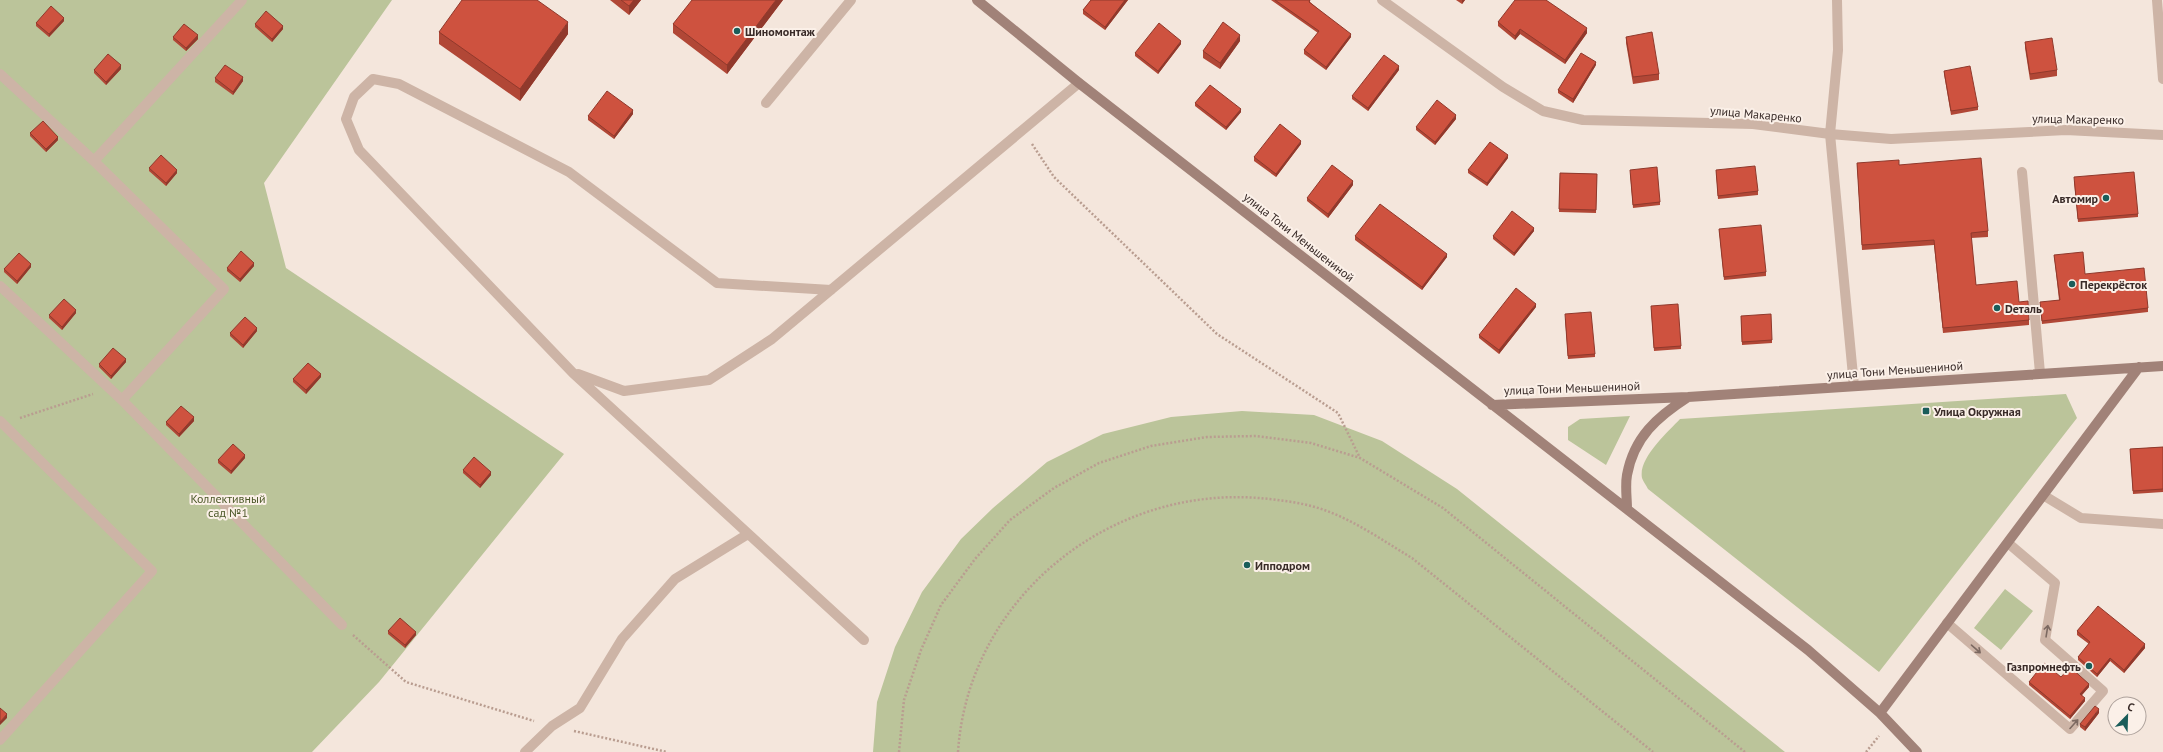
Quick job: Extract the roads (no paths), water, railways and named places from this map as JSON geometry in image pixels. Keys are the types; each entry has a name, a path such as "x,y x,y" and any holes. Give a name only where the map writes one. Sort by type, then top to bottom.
{"street":[{"path":"94,161 242,0"},
{"path":"766,103 852,0"},
{"name":"улица Тони Меньшениной","path":"977,0 1079,83 1492,405 1688,397 2163,366"},
{"name":"улица Макаренко","path":"1382,0 1503,87 1543,111 1583,120 1753,124 1830,134 1891,139 2066,130 2163,134"},
{"path":"1837,0 1838,50 1830,134 1854,386"},
{"path":"2157,0 2163,79"},
{"path":"0,74 94,161 224,290 122,400"},
{"path":"831,290 718,283 569,172 399,84 373,80 354,97 346,119 359,150 573,373 864,640"},
{"path":"573,373 624,391 709,380 772,339 1079,83"},
{"path":"2022,172 2040,373"},
{"path":"0,286 122,400 342,625"},
{"path":"1880,713 2139,368"},
{"path":"1627,509 1627,476 1632,454 1644,434 1662,413 1688,397"},
{"path":"1492,405 1808,650 1880,713 1917,752"},
{"path":"0,740 152,571 1,424"},
{"path":"2044,495 2080,518 2163,524"},
{"path":"525,752 552,726 580,708 622,639 676,579 748,534"},
{"path":"1947,624 2070,730 2103,691 2045,640 2055,583 2008,543"}],"place":[{"name":"Шиномонтаж","path":"737,31"},
{"name":"Автомир","path":"2106,198"},
{"name":"Перекрёсток","path":"2072,284"},
{"name":"Dеталь","path":"1997,308"},
{"name":"Улица Окружная","path":"1926,411"},
{"name":"Ипподром","path":"1247,565"},
{"name":"Газпромнефть","path":"2089,666"}],"park label":[{"name":"Коллективный сад №1","path":"228,505"}]}
